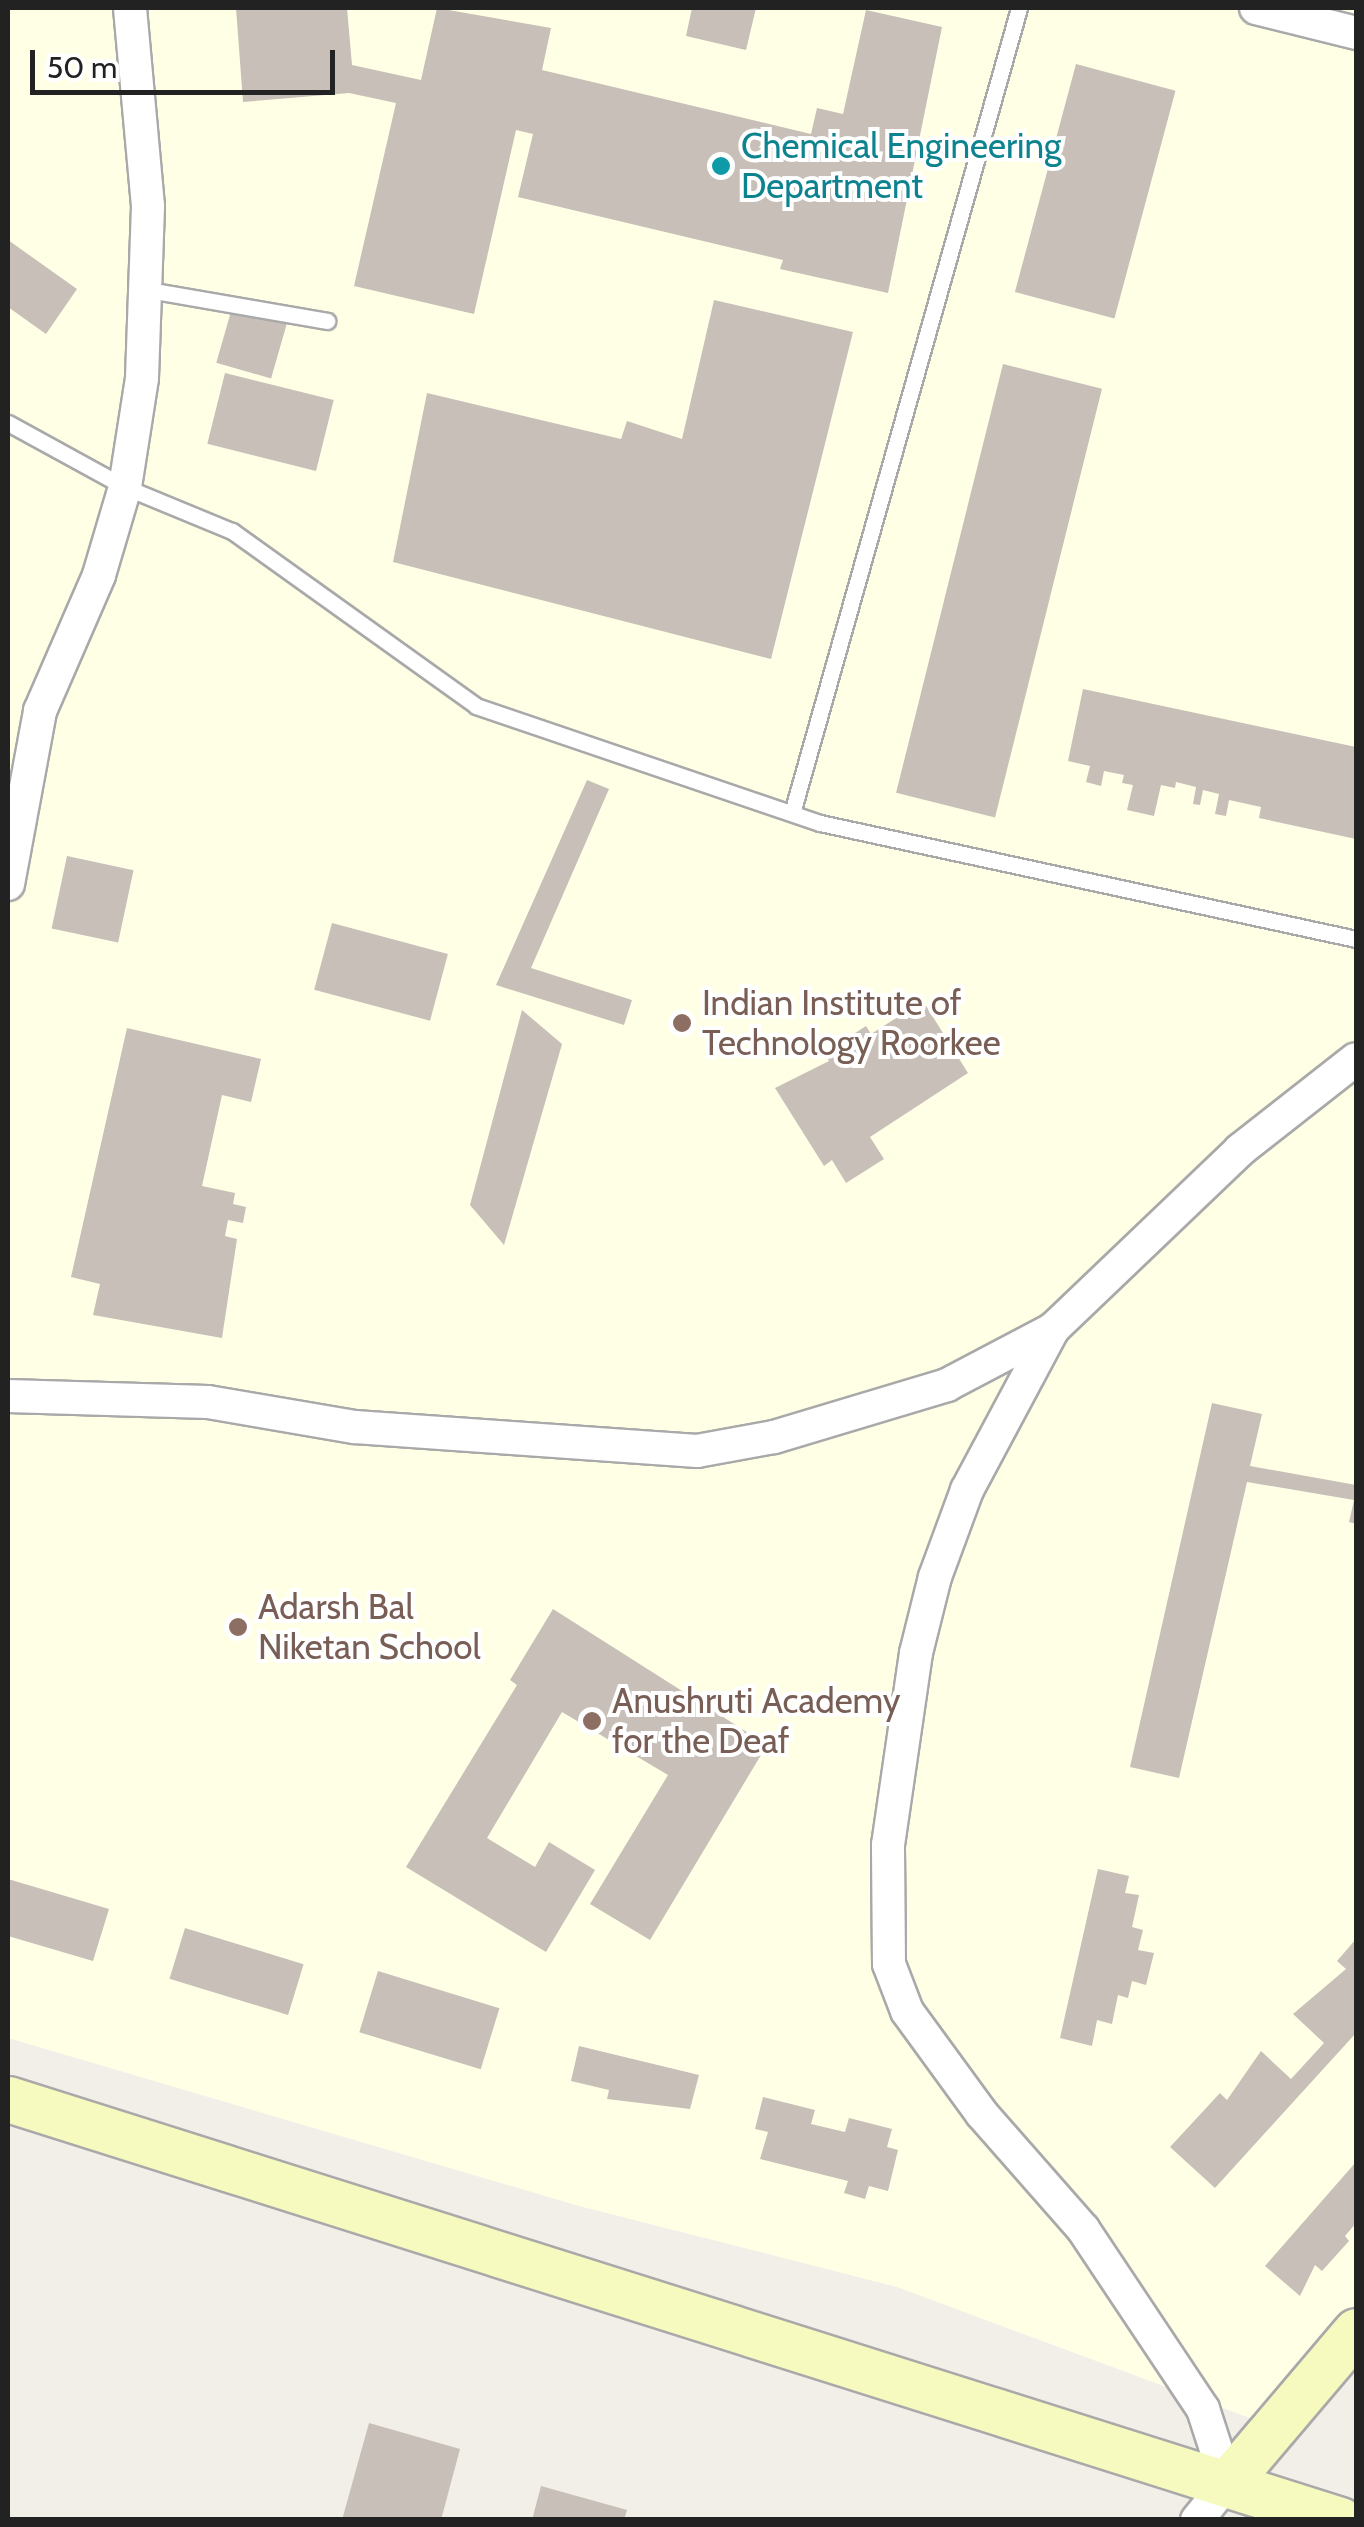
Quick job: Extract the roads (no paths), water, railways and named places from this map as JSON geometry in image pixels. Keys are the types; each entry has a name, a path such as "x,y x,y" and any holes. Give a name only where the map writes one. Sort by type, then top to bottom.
{"main road":[{"path":"8,2099 1340,2520"},
{"path":"1227,2484 1356,2331"}],"street":[{"path":"8,884 40,711 99,575 125,487 148,290 146,188 130,8"},
{"path":"1256,8 1314,15 1356,33"},
{"path":"8,1396 63,1392 208,1402 355,1427 697,1451 774,1437 947,1384 1053,1329 1240,1150 1356,1058"},
{"path":"1053,1329 967,1490 935,1577 894,1786 885,1912 889,1964 907,2011 982,2114 1083,2229 1203,2408 1227,2484 1197,2520"}],"lane":[{"path":"792,813 1019,8"},
{"path":"148,290 327,320"},
{"path":"8,422 125,487 232,531 476,706 792,813 1190,908 1356,939"}],"place":[{"name":"Chemical Engineering Department","path":"721,166"},
{"name":"Indian Institute of Technology Roorkee","path":"682,1023"},
{"name":"Adarsh Bal Niketan School","path":"238,1627"},
{"name":"Anushruti Academy for the Deaf","path":"592,1721"}]}
